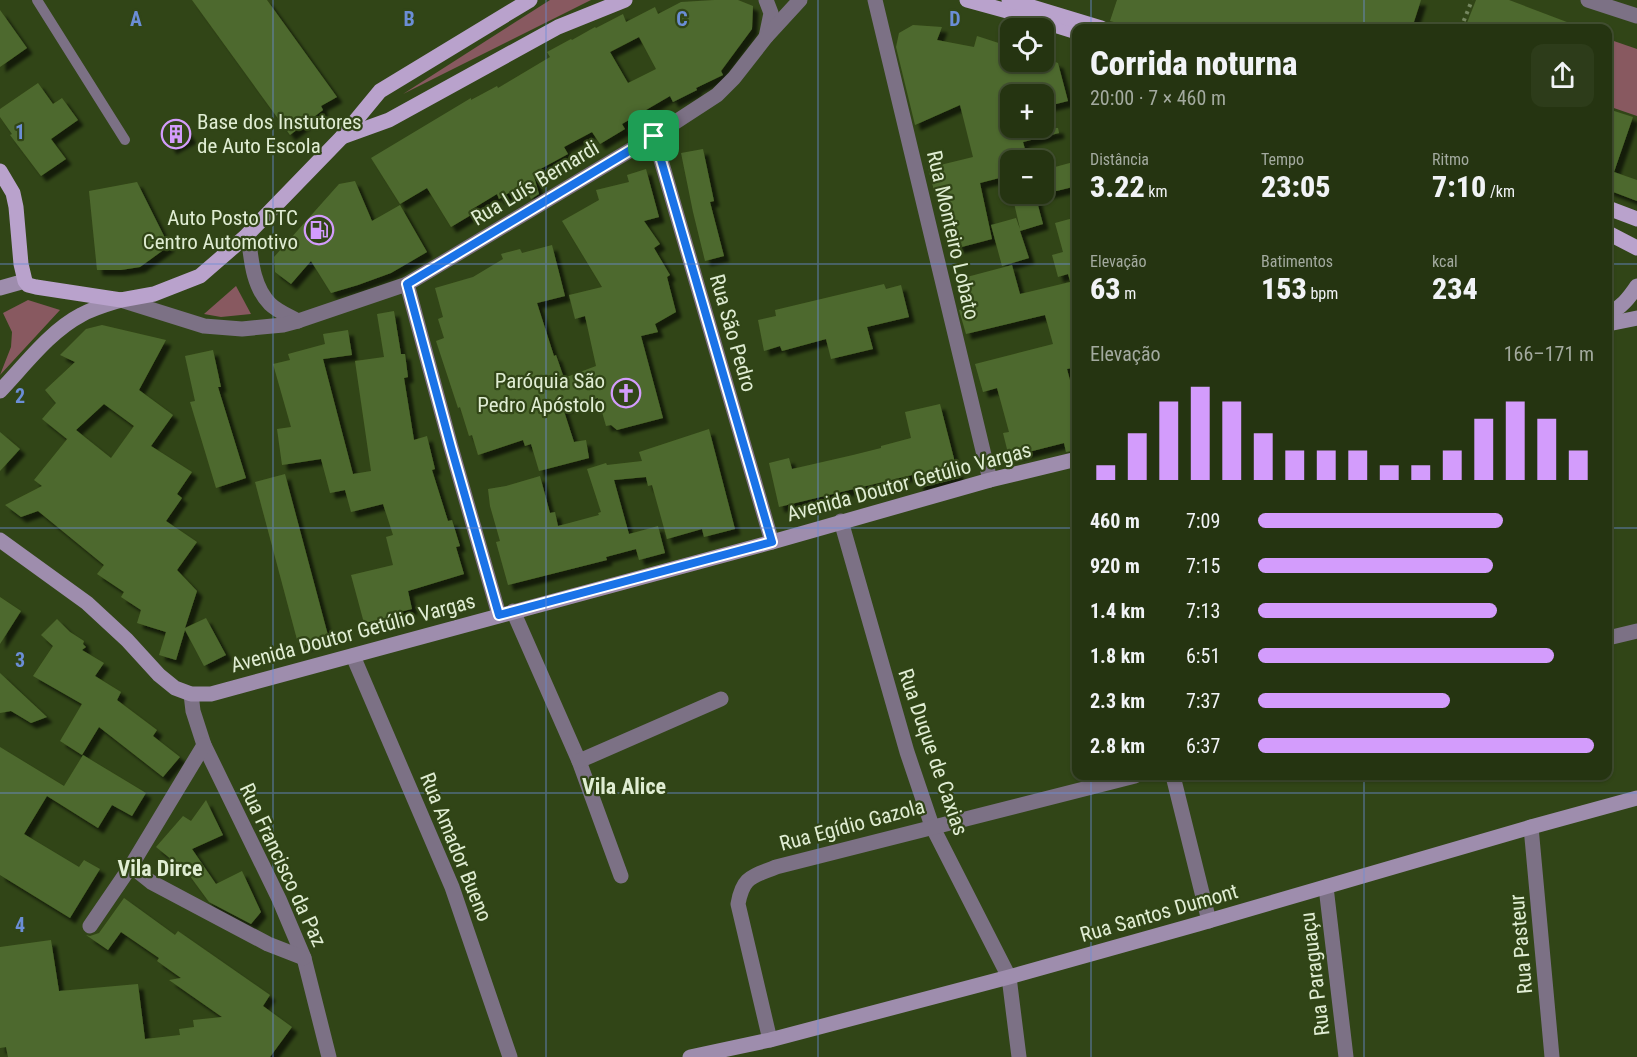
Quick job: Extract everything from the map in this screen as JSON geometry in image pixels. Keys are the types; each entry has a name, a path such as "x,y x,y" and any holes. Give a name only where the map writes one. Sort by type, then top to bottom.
{"main road":[{"path":"0,171 15,200 21,264 28,285 121,300 154,294 200,276 248,234 342,137 380,92 530,0"},
{"path":"342,137 389,120 558,27 625,0"},
{"path":"967,0 1072,30"},
{"path":"1009,0 1088,24"},
{"path":"1612,210 1637,219"},
{"path":"1612,235 1637,248"}],"street":[{"path":"765,0 771,13 766,37"},
{"name":"Rua Luís Bernardi","path":"121,300 204,326 242,330 284,325 407,284 654,136 717,95 800,0"},
{"name":"Rua Monteiro Lobato","path":"875,0 990,480"},
{"path":"1588,0 1637,16"},
{"name":"Rua São Pedro","path":"654,136 772,542"},
{"path":"248,234 253,268 260,291 271,305 298,321"},
{"path":"0,288 25,281"},
{"path":"407,284 451,447 506,613 579,761 621,876"},
{"path":"1612,312 1627,300 1637,286"},
{"path":"0,391 54,334 69,322 83,314 121,300"},
{"path":"1612,323 1637,318"},
{"name":"Avenida Doutor Getúlio Vargas","path":"191,694 211,694 772,542 990,480 1072,460"},
{"name":"Rua Duque de Caxias","path":"841,521 907,752 932,826 1009,977 1019,1057"},
{"path":"0,540 87,603 127,640 159,675 175,688 191,694"},
{"path":"1612,637 1637,631"},
{"name":"Rua Amador Bueno","path":"353,656 452,887 510,1057"},
{"name":"Rua Francisco da Paz","path":"191,694 193,711 204,745 279,898 304,957 329,1057"},
{"path":"579,761 721,699"},
{"path":"90,926 131,866 204,745"},
{"name":"Rua Egídio Gazola","path":"770,1040 738,904 741,890 748,879 776,867 1119,780"},
{"path":"1174,780 1209,921"},
{"name":"Rua Santos Dumont","path":"690,1057 770,1040 1009,977 1637,798"},
{"name":"Rua Pasteur","path":"1532,827 1552,1057"},
{"path":"131,866 151,882 268,944 304,957"},
{"name":"Rua Paraguaçu","path":"1326,887 1346,1057"}],"lane":[{"path":"37,0 124,140"}],"path":[{"path":"1463,24 1472,0"}],"shaded area":[{"path":"550,0 591,0 403,94"},
{"path":"1612,40 1637,49 1637,116 1612,107"},
{"path":"236,286 251,314 221,317 204,314"},
{"path":"28,300 60,310 0,375 11,347 12,332 3,313"}],"building":[{"path":"192,0 267,0 337,97 321,106 323,110 290,135"},
{"path":"738,0 753,6 752,29 721,71 723,75 673,102 670,96 622,124 625,129 600,144 592,132 564,147 568,154 533,173 539,194 531,199 523,184 499,199 497,194 469,211 471,215 451,227 427,188 400,204 371,158 471,98 471,100 497,86 498,88 550,57 547,52 571,39 623,14 626,22 655,7 658,14 681,2","holes":["639,37 656,69 628,83 610,52"]},
{"path":"1117,0 1421,0 1413,24 1121,24 1110,21"},
{"path":"1476,0 1509,0 1572,24 1467,24"},
{"path":"0,10 27,48 0,67"},
{"path":"913,25 942,27 937,40 974,47 977,36 1000,43 1000,72 1054,72 1054,62 1058,63 1068,101 1054,104 1054,84 1000,84 1000,138 1039,138 1023,142 1025,150 1000,150 1000,178 980,183 992,239 958,248 942,193 935,194 928,168 973,157 960,105 915,125 896,47 899,33"},
{"path":"38,83 53,104 62,98 78,120 51,139 66,159 41,176 10,135 12,134 0,117 0,109"},
{"path":"1612,110 1633,117 1614,172 1637,180 1637,201 1612,192"},
{"name":"Base dos Instutores de Auto Escola","path":"179,119 191,138 171,149 161,130"},
{"path":"1054,128 1058,128 1059,133 1054,134"},
{"path":"703,149 714,201 710,202 724,256 705,261 681,153"},
{"path":"1072,162 1072,187 1054,192 1054,167"},
{"path":"646,169 659,217 644,221 660,244 654,248 670,275 667,277 676,312 655,324 658,332 641,336 663,418 617,430 611,425 606,426 598,398 563,408 574,442 586,440 589,458 539,471 531,444 525,446 523,440 478,455 472,435 469,436 460,407 458,408 436,341 444,338 438,319 443,317 435,288 473,277 503,259 501,254 520,249 522,253 552,245 565,296 537,303 554,356 556,355 564,378 596,366 585,316 575,319 569,295 602,287 562,221 599,200 596,190 629,182 627,175"},
{"path":"355,181 372,221 400,205 427,252 391,273 331,293 311,261 291,284 275,272 274,257 339,184"},
{"path":"137,182 169,246 140,267 97,270 89,191"},
{"path":"1014,204 1038,204 1043,224 1020,231 1029,258 1002,266 991,225 1016,218 1020,229"},
{"path":"1072,218 1072,288 1068,274 1058,277 1052,255 1063,252 1055,223"},
{"path":"1012,265 1020,294 1070,282 1072,291 1072,368 1067,369 1072,388 1072,451 1066,452 1064,443 1009,457 1003,433 1009,432 997,388 983,392 975,364 1053,344 1045,315 966,334 959,310 970,307 963,278"},
{"path":"884,284 886,289 901,285 909,317 867,327 873,349 831,359 826,339 782,351 780,346 764,351 758,320 776,316 775,310"},
{"path":"394,311 401,354 405,354 408,377 404,378 414,440 427,436 435,469 432,470 448,521 452,520 460,546 456,547 464,574 408,591 412,609 387,615 388,618 364,623 351,575 393,565 386,537 393,535 383,504 351,512 345,490 330,493 321,459 282,465 277,429 291,427 273,364 290,360 288,354 325,344 323,334 348,330 352,355 323,359 353,474 371,471 355,361 384,357 377,314"},
{"path":"102,325 166,340 139,390 173,415 151,446 192,472 177,494 182,498 166,521 197,542 177,570 197,591 185,628 206,618 226,655 204,666 185,630 176,660 159,655 166,632 137,623 141,610 121,597 124,592 97,574 104,565 38,511 21,517 5,505 42,486 34,480 68,438 42,419 56,403 45,390 75,362 60,355 86,329","holes":["104,404 134,426 111,458 76,430"]},
{"path":"213,350 221,387 218,387 246,478 216,488 190,402 195,401 185,356"},
{"path":"940,404 959,478 919,488 916,474 779,507 769,463 789,458 792,469 881,448 881,446 911,438 905,412"},
{"path":"709,429 735,529 704,537 702,529 667,539 652,485 648,486 646,477 614,480 629,534 658,526 665,553 639,560 636,549 606,557 607,560 508,585 496,542 500,541 490,506 488,489 540,476 550,513 555,512 558,526 599,515 598,513 601,512 587,469 606,463 607,465 642,461 639,452"},
{"path":"0,432 20,449 0,471"},
{"path":"285,474 329,639 299,647 255,482"},
{"path":"0,597 21,611 0,644"},
{"path":"57,619 70,632 84,641 83,644 86,647 82,650 104,663 95,676 121,692 117,700 157,730 153,736 180,757 163,777 99,727 82,755 60,741 82,704 33,676 53,646 41,635"},
{"path":"0,673 47,717 31,723 11,711 0,713"},
{"path":"0,747 64,786 83,755 146,793 132,816 112,805 98,828 47,796 24,834 79,867 84,860 100,869 70,918 0,875"},
{"path":"206,800 223,835 192,849 216,884 242,871 261,912 251,924 209,902 187,872 156,847 183,816 191,821"},
{"path":"124,898 175,935 178,931 270,995 263,1006 292,1027 270,1057 8,1057 6,1047 0,1048 0,947 51,940 59,991 138,984 145,1039 180,1035 179,1029 194,1027 193,1020 222,1017 169,980 181,978 157,961 159,958 121,932 108,950 86,935 99,933"}],"place":[{"name":"Base dos Instutores de Auto Escola","path":"176,134"},
{"name":"Auto Posto DTC Centro Automotivo","path":"319,230"},
{"name":"Paróquia São Pedro Apóstolo","path":"626,393"}],"district":[{"name":"Vila Alice","path":"624,786"},
{"name":"Vila Dirce","path":"160,868"}],"route":[{"path":"654,136 772,542 499,615 407,284 654,136"}]}
